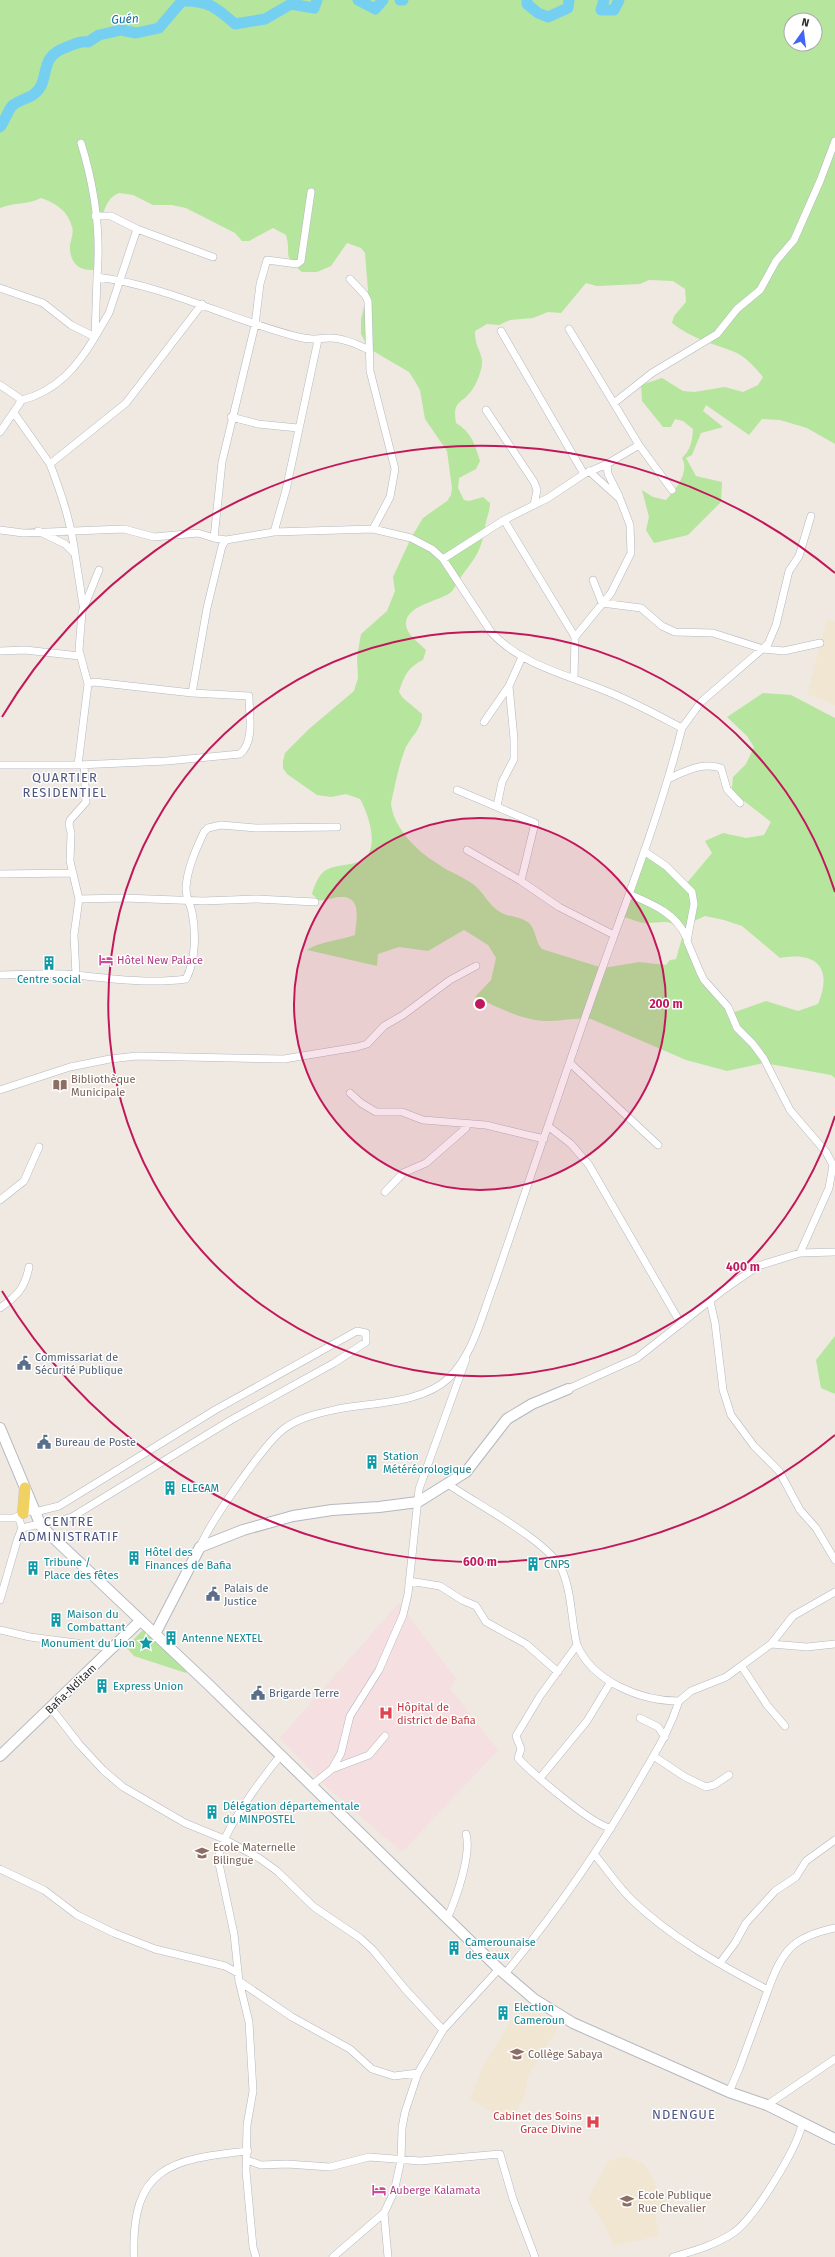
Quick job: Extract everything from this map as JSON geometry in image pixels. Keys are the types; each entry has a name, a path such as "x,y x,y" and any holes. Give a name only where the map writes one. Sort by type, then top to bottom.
{"main road":[{"path":"155,1634 200,1547 244,1530 293,1516 332,1510 379,1507 418,1502 466,1472 507,1419 532,1404 568,1389"},
{"path":"0,1428 41,1526 281,1755 502,1972 534,1999 573,2023 729,2092 767,2105 802,2124 835,2139"},
{"path":"21,1515 24,1488"},
{"name":"Bafia-Nditam","path":"0,1756 114,1648 140,1621"}],"street":[{"path":"614,403 652,373 717,334 737,309 760,290 776,261 794,240 820,181 835,141"},
{"path":"81,143 90,177 99,252 95,337"},
{"path":"214,538 222,462 231,417 255,325 260,284 267,260 297,264 301,261 311,192"},
{"path":"95,216 111,216 137,229 213,257"},
{"path":"0,432 22,400 52,388 73,370 106,319 137,229"},
{"path":"97,277 119,280 202,304 255,325 299,338 318,340 337,339 369,350"},
{"path":"350,279 365,295 368,301 370,371 395,469 390,497 373,529"},
{"path":"0,288 44,303 71,325 95,337"},
{"path":"50,464 126,403 202,304"},
{"path":"569,329 639,445 672,490"},
{"path":"501,331 586,473 620,500"},
{"path":"274,532 286,490 318,340"},
{"path":"0,386 22,400"},
{"path":"486,410 534,482 537,490 534,505"},
{"path":"14,413 50,464 64,499 72,530 83,605 79,642 80,656 88,684 81,765 86,802 70,820 69,824 72,833 70,849 72,873 79,899 74,935 76,975"},
{"path":"231,417 258,424 298,428"},
{"path":"443,559 504,520 534,505 586,473 607,464 639,445"},
{"path":"575,637 617,584 631,553 630,525 608,474 607,464"},
{"path":"332,1770 341,1753 350,1716 378,1670 403,1616 422,1480 513,1231 614,935 630,894 668,779 682,728 701,702 768,644 776,625 790,571 799,556 811,516"},
{"path":"504,520 575,637 574,678"},
{"path":"0,530 23,533 38,531 124,529 154,537 198,533 226,540 274,532 373,529 411,538 432,549 443,559 490,632 499,641 522,657 611,693 682,728"},
{"path":"38,531 65,544 76,554"},
{"path":"192,693 207,608 226,540"},
{"path":"83,605 99,570"},
{"path":"593,580 602,603"},
{"path":"602,603 641,608 662,626 675,632 713,632 763,649 784,651 820,643"},
{"path":"0,651 25,650 80,656"},
{"path":"484,722 509,686 522,657"},
{"path":"0,765 81,765 183,759 240,754 244,750 249,731 249,696 192,693 94,682 88,684"},
{"path":"497,806 502,782 514,759 514,739 509,686"},
{"path":"668,779 701,766 710,765 721,768 727,789 740,803"},
{"path":"457,790 535,823 521,881"},
{"path":"0,975 76,975 171,981 186,978 193,958 192,910 187,900 189,874 200,840 208,828 221,825 256,828 337,827"},
{"path":"467,850 521,881 559,907 614,935"},
{"path":"644,852 666,866 692,892 694,904 686,937"},
{"path":"0,874 72,873"},
{"path":"630,894 664,911 676,921 686,937 690,951 704,980 728,1007 737,1028 753,1044 764,1059 790,1110 826,1152 833,1165 829,1188 800,1253"},
{"path":"79,899 124,898 203,901 264,900 315,902"},
{"path":"192,910 203,901"},
{"path":"0,1090 70,1067 110,1059 136,1056 284,1059 352,1048 366,1044 384,1026 403,1015 450,980 476,966"},
{"path":"570,1063 658,1145"},
{"path":"350,1093 361,1103 376,1112 402,1112 423,1120 486,1125 544,1139"},
{"path":"386,1192 403,1172 426,1163 463,1131 466,1124"},
{"path":"548,1126 571,1144 589,1166 681,1324"},
{"path":"0,1200 24,1181 39,1147"},
{"path":"568,1389 637,1358 758,1266 800,1253 835,1252"},
{"path":"0,1308 21,1292 27,1280 29,1267"},
{"path":"710,1301 715,1324 723,1390 731,1415 754,1446 779,1471 800,1510 816,1528 835,1560"},
{"path":"0,1518 21,1515 32,1510 35,1512 59,1506 215,1410 357,1331 366,1334 366,1342 334,1363 231,1420 72,1517 41,1526 38,1524 22,1528"},
{"path":"200,1547 208,1531 255,1463 272,1440 284,1428 306,1417 338,1409 386,1402 435,1388 449,1377 469,1352"},
{"path":"448,1484 528,1535 558,1561 566,1581 577,1645 594,1670 610,1682 660,1699 679,1701"},
{"path":"0,1600 16,1541 22,1528 21,1515"},
{"path":"409,1581 440,1586 462,1600 476,1606 486,1622 526,1644 558,1672"},
{"path":"333,2257 384,2213 394,2192 401,2160 402,2128 405,2112 418,2074 444,2030 502,1972 556,1910 611,1828 655,1757 665,1737 679,1701 691,1691 714,1683 742,1667 771,1644 792,1616 835,1592"},
{"path":"0,1630 30,1637 114,1648"},
{"path":"771,1644 807,1647 834,1645"},
{"path":"577,1645 516,1736 521,1749 518,1758 540,1778 584,1813 611,1828"},
{"path":"742,1667 767,1705 785,1726"},
{"path":"540,1778 588,1721 610,1682"},
{"path":"51,1708 78,1744 103,1770 123,1787 185,1823 224,1839 253,1855 277,1871 314,1907 373,1950 405,1989 444,2030"},
{"path":"640,1718 658,1727 665,1737"},
{"path":"312,1785 332,1770 369,1755 385,1736"},
{"path":"256,2257 246,2184 248,2152 247,2125 253,2091 253,2067 249,2022 218,1868 219,1850 224,1839 260,1780 281,1755"},
{"path":"655,1757 685,1777 706,1787 714,1785 729,1775"},
{"path":"447,1919 452,1907 468,1845 466,1834"},
{"path":"720,1963 735,1943 746,1923 775,1891 796,1877 806,1861 835,1840"},
{"path":"594,1854 638,1905 688,1943 768,1990"},
{"path":"0,1869 44,1890 77,1915 114,1933 155,1949 225,1966 292,2017 350,2049 372,2069 394,2076 418,2074"},
{"path":"729,2092 781,1960 790,1947 814,1934 835,1928"},
{"path":"225,1966 233,1961 236,1952"},
{"path":"767,2105 835,2059"},
{"path":"673,2257 716,2242 734,2232 744,2222 767,2192 794,2143 802,2124"},
{"path":"134,2257 134,2224 144,2191 155,2176 179,2164 198,2158 248,2152"},
{"path":"247,2160 261,2165 286,2164 330,2168 369,2157 401,2160 444,2160 500,2154 513,2199 535,2257"},
{"path":"384,2213 388,2257"}],"shaded area":[{"path":"827,619 835,621 835,705 807,694"},
{"name":"Hôpital de district de Bafia","path":"399,1603 456,1679 450,1689 498,1750 402,1852 326,1786 280,1738"},
{"name":"Collège Sabaya","path":"522,2003 560,2024 528,2076 525,2096 514,2114 508,2112 501,2118 470,2098 483,2067"},
{"name":"Ecole Publique Rue Chevalier","path":"625,2156 644,2164 653,2178 657,2190 667,2204 655,2212 659,2236 613,2246 607,2229 588,2198 609,2161"}],"green space":[{"path":"0,0 835,0 835,444 807,428 780,420 762,419 749,435 706,405 703,411 723,427 701,433 692,455 686,458 696,476 722,482 721,502 688,535 654,543 646,530 649,517 642,490 653,497 666,500 670,496 678,486 683,475 684,463 682,458 690,445 693,429 683,421 675,419 671,427 663,427 642,401 641,385 662,378 683,391 694,392 725,387 743,392 758,385 763,377 760,373 741,355 708,343 672,323 674,316 686,302 685,289 673,281 649,280 640,284 597,286 586,283 561,313 548,312 533,318 510,320 499,325 487,324 475,331 476,341 482,360 482,367 474,387 459,403 455,410 455,415 456,423 469,434 472,439 480,461 476,469 459,478 458,488 464,500 469,501 483,497 490,503 489,509 479,550 453,590 445,596 412,611 406,622 406,626 410,634 426,650 423,660 410,669 407,673 399,692 403,698 422,714 418,730 404,752 391,803 396,821 401,830 422,853 442,867 473,884 496,909 503,914 523,919 529,923 534,930 542,949 603,968 639,962 666,965 670,960 676,959 684,931 674,924 666,922 643,923 621,916 644,850 686,884 712,853 705,841 723,833 746,838 764,835 771,822 744,801 731,799 733,777 746,764 754,747 747,736 727,717 763,693 791,695 835,718 835,1078 831,1075 764,1063 727,1071 686,1060 591,1019 580,1018 548,1021 529,1019 510,1013 475,997 491,980 496,958 488,945 464,930 428,951 399,947 378,954 377,966 307,950 323,943 355,935 357,916 355,904 352,900 347,897 339,897 318,900 312,894 315,884 323,872 330,868 358,862 368,855 372,840 371,831 360,799 346,794 331,797 317,795 287,774 283,768 285,753 309,729 354,691 358,678 357,657 361,634 387,611 395,591 393,577 411,538 423,518 447,501 451,495 452,488 447,451 425,419 420,390 409,372 368,348 361,334 361,319 368,290 365,253 361,248 347,243 331,266 317,272 302,272 291,262 289,258 286,235 273,228 249,241 242,241 235,233 186,208 172,205 153,205 133,195 119,193 112,197 106,205 100,226 97,269 91,270 81,268 71,257 70,245 73,229 68,216 61,208 52,202 41,198 31,202 0,208","holes":["705,916 742,926 780,958 793,956 804,957 812,960 818,965 822,972 824,981 818,1004 798,1011 766,1001 732,1013 704,980 687,939 692,922"]},
{"path":"835,1336 835,1394 821,1388 816,1360"},
{"path":"145,1628 188,1669 186,1673 134,1656 126,1647"}],"waterway":[{"name":"Guén","path":"0,127 12,106 17,102 32,96 39,89 48,63 57,51 80,42 88,42 99,35 121,30 136,33 159,28 182,1 199,2 212,6 235,24 265,19 291,4 314,8 317,0"},
{"name":"Guén","path":"358,0 375,9 383,0"},
{"name":"Guén","path":"527,0 527,4 538,13 548,17 568,8 569,0"},
{"name":"Guén","path":"604,0 601,10 614,10 619,0"}],"place":[{"name":"Hôtel New Palace","path":"106,960"},
{"name":"Centre social","path":"49,963"},
{"name":"Bibliothèque Municipale","path":"60,1085"},
{"name":"Commissariat de Sécurité Publique","path":"24,1363"},
{"name":"Bureau de Poste","path":"44,1442"},
{"name":"Station Météréorologique","path":"372,1462"},
{"name":"ELECAM","path":"170,1488"},
{"name":"Hôtel des Finances de Bafia","path":"134,1558"},
{"name":"CNPS","path":"533,1564"},
{"name":"Tribune / Place des fêtes","path":"33,1568"},
{"name":"Palais de Justice","path":"213,1594"},
{"name":"Maison du Combattant","path":"56,1620"},
{"name":"Antenne NEXTEL","path":"171,1638"},
{"name":"Monument du Lion","path":"146,1643"},
{"name":"Express Union","path":"102,1686"},
{"name":"Brigarde Terre","path":"258,1693"},
{"name":"Hôpital de district de Bafia","path":"386,1713"},
{"name":"Délégation départementale du MINPOSTEL","path":"212,1812"},
{"name":"Ecole Maternelle Bilingue","path":"202,1853"},
{"name":"Camerounaise des eaux","path":"454,1948"},
{"name":"Election Cameroun","path":"503,2013"},
{"name":"Collège Sabaya","path":"517,2054"},
{"name":"Cabinet des Soins Grace Divine","path":"593,2122"},
{"name":"Auberge Kalamata","path":"379,2190"},
{"name":"Ecole Publique Rue Chevalier","path":"627,2201"}],"district":[{"name":"QUARTIER RESIDENTIEL","path":"65,784"},
{"name":"CENTRE ADMINISTRATIF","path":"69,1528"},
{"name":"NDENGUE","path":"684,2114"}]}
